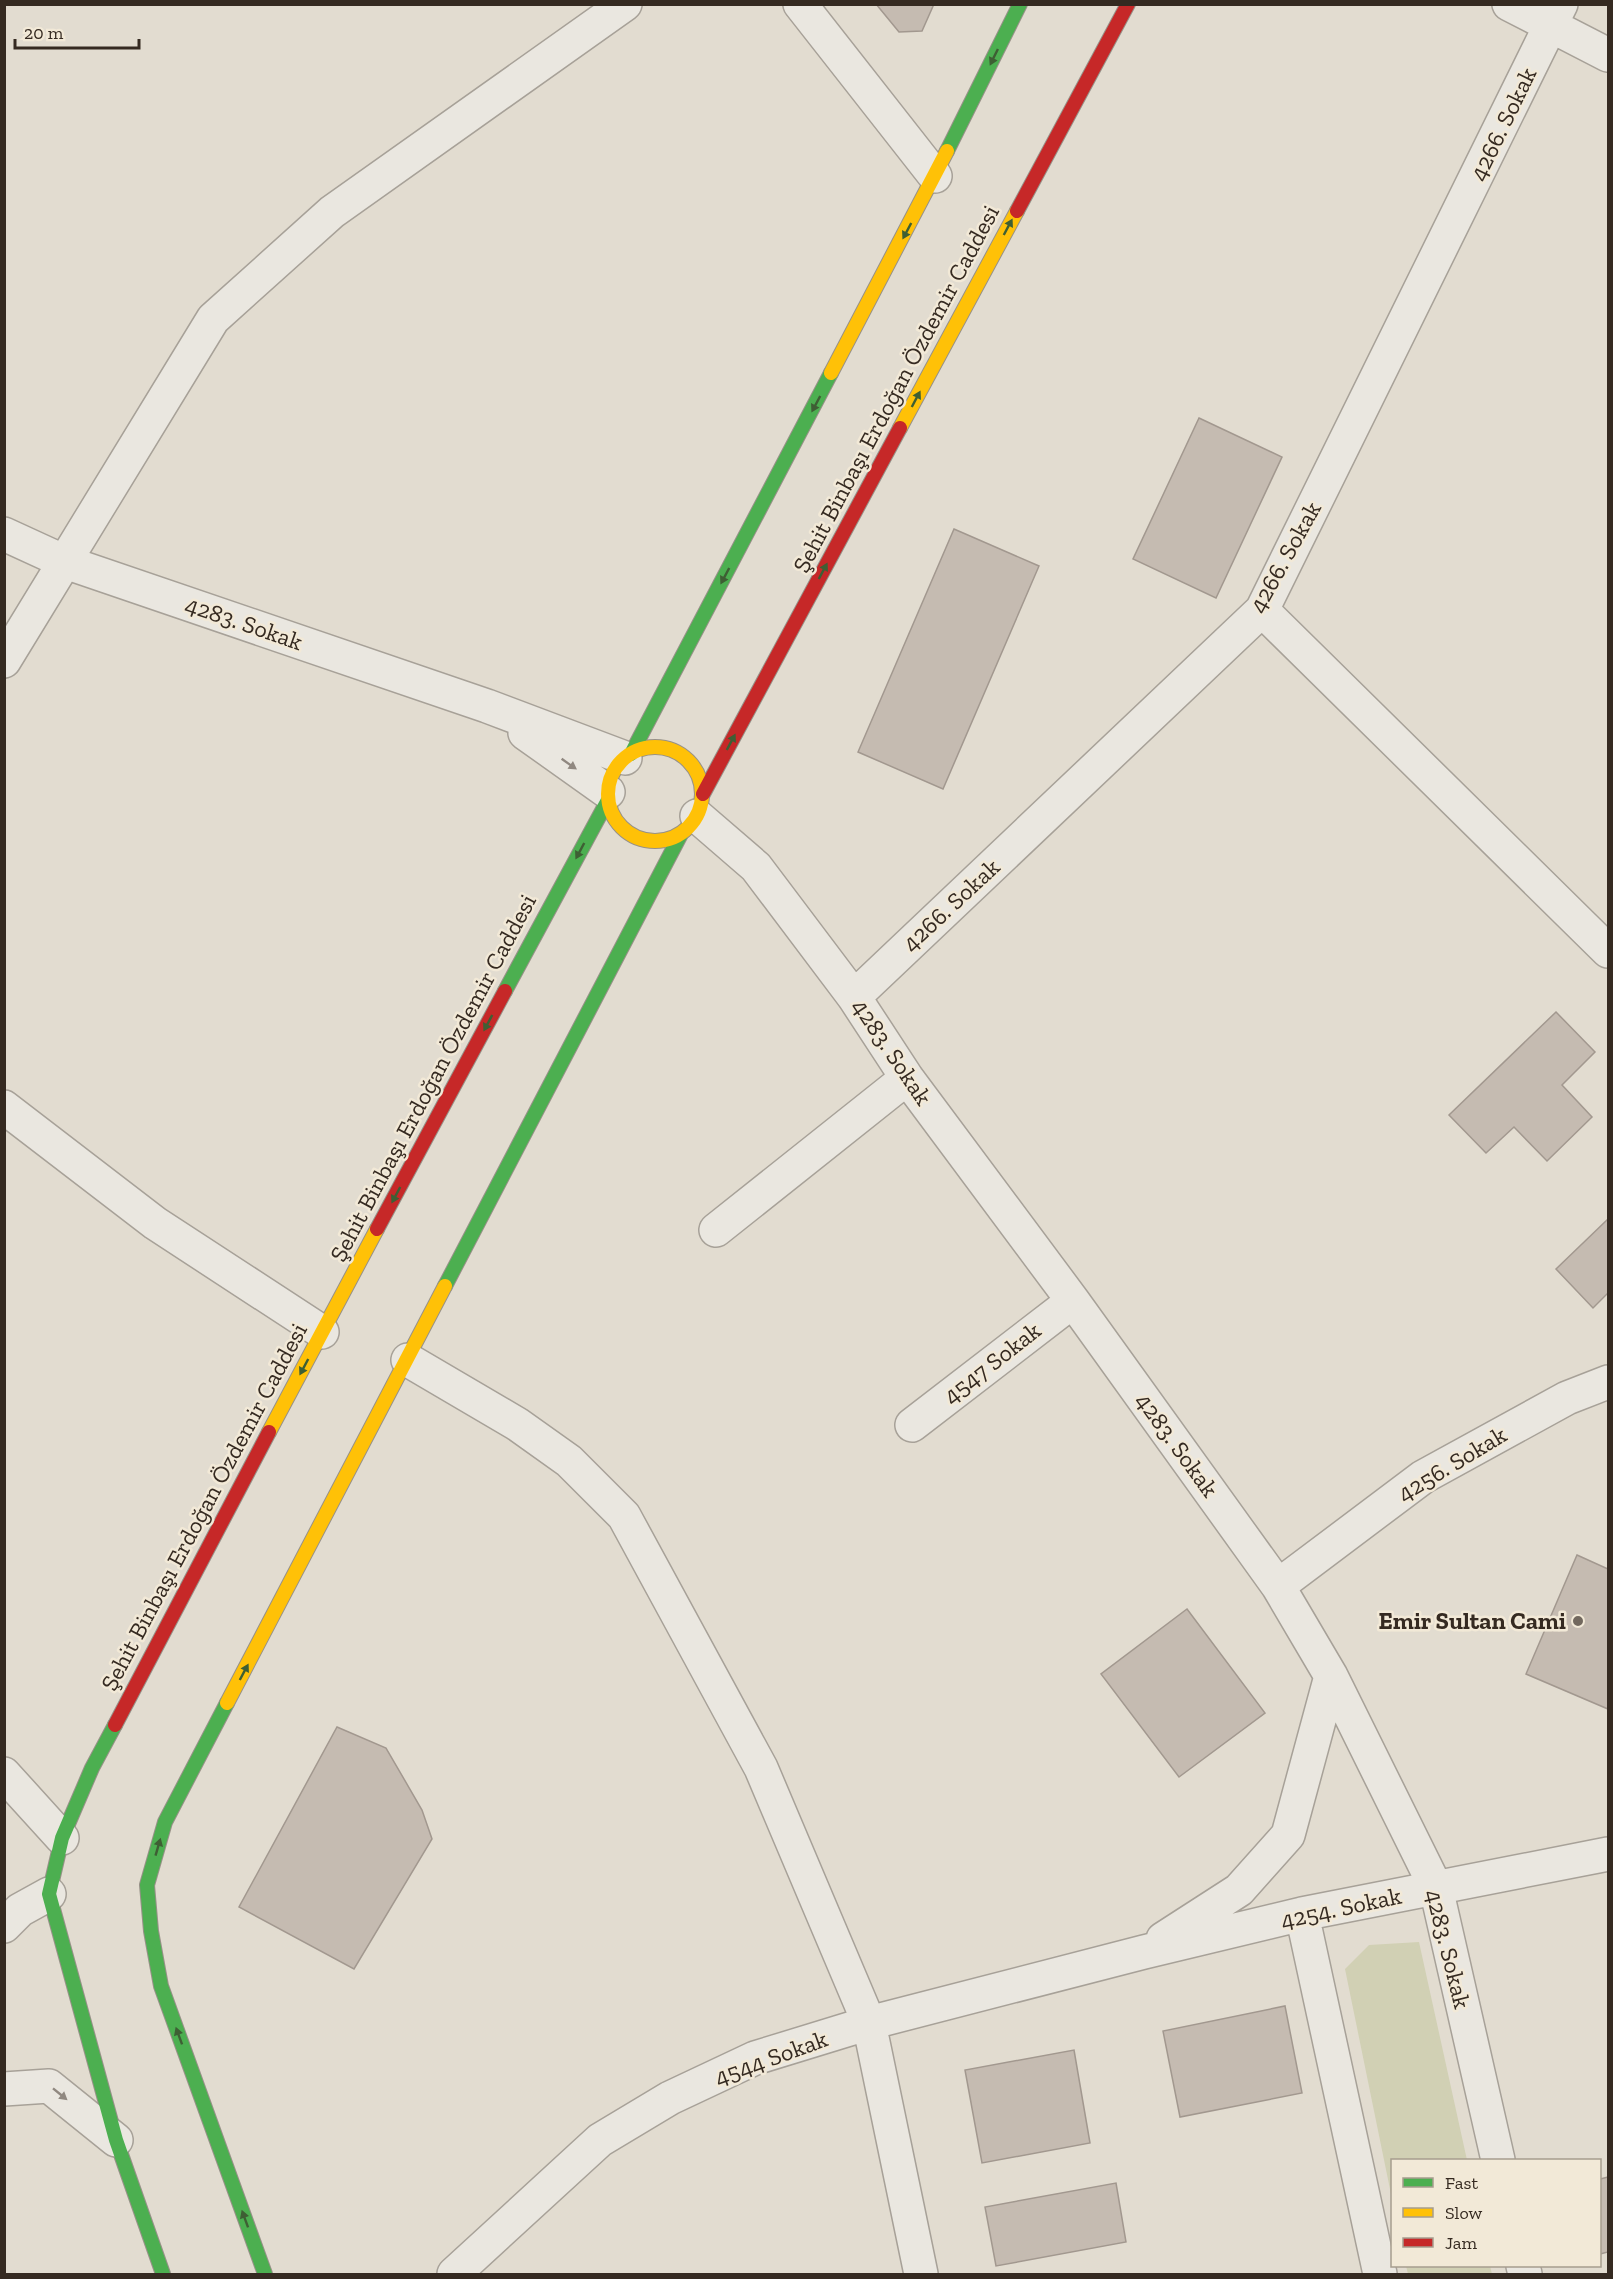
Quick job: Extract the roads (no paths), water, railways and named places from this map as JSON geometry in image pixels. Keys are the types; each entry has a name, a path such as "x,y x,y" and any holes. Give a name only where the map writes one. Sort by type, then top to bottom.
{"main road":[{"path":"628,756 936,176 1020,4"},
{"name":"Şehit Binbaşı Erdoğan Özdemir Caddesi","path":"265,2274 161,1986 151,1931 147,1885 165,1822 694,815 1128,4"},
{"path":"653,747 668,748 682,755 693,766 700,779 694,815 666,841 650,842 635,838 622,829 612,816 608,796 614,770 638,750 653,747"},
{"name":"Şehit Binbaşı Erdoğan Özdemir Caddesi","path":"163,2274 116,2140 49,1894 62,1838 92,1768 608,796"}],"street":[{"path":"4,661 213,319 332,212 626,4"},
{"path":"800,4 936,176"},
{"path":"1509,4 1557,16 1608,55"},
{"name":"4266. Sokak","path":"854,996 1262,610 1557,16"},
{"name":"4283. Sokak","path":"4,534 65,562 628,756"},
{"path":"1262,610 1608,951"},
{"name":"4283. Sokak","path":"487,706 608,796"},
{"name":"4283. Sokak","path":"694,815 756,867 854,996 907,1078 1073,1301 1278,1586 1331,1676 1436,1888 1498,2159"},
{"path":"716,1230 907,1078"},
{"path":"4,1107 155,1223 322,1332"},
{"name":"4547 Sokak","path":"912,1425 1073,1301"},
{"path":"408,1360 517,1425 568,1461 624,1516 761,1768 869,2023 921,2274"},
{"name":"4256. Sokak","path":"1278,1586 1423,1477 1567,1398 1608,1382"},
{"path":"1144,1952 1239,1890 1288,1835 1331,1676"},
{"path":"4,1774 62,1838"},
{"name":"4254. Sokak","path":"1144,1952 1302,1914 1608,1854"},
{"path":"4,1926 20,1910 49,1894"},
{"path":"1302,1914 1380,2274"},
{"name":"4544 Sokak","path":"454,2274 600,2140 670,2098 755,2058 869,2023 1144,1952"},
{"path":"4,2089 49,2086 116,2140"}],"place":[{"name":"Emir Sultan Cami","path":"1578,1621"}]}
